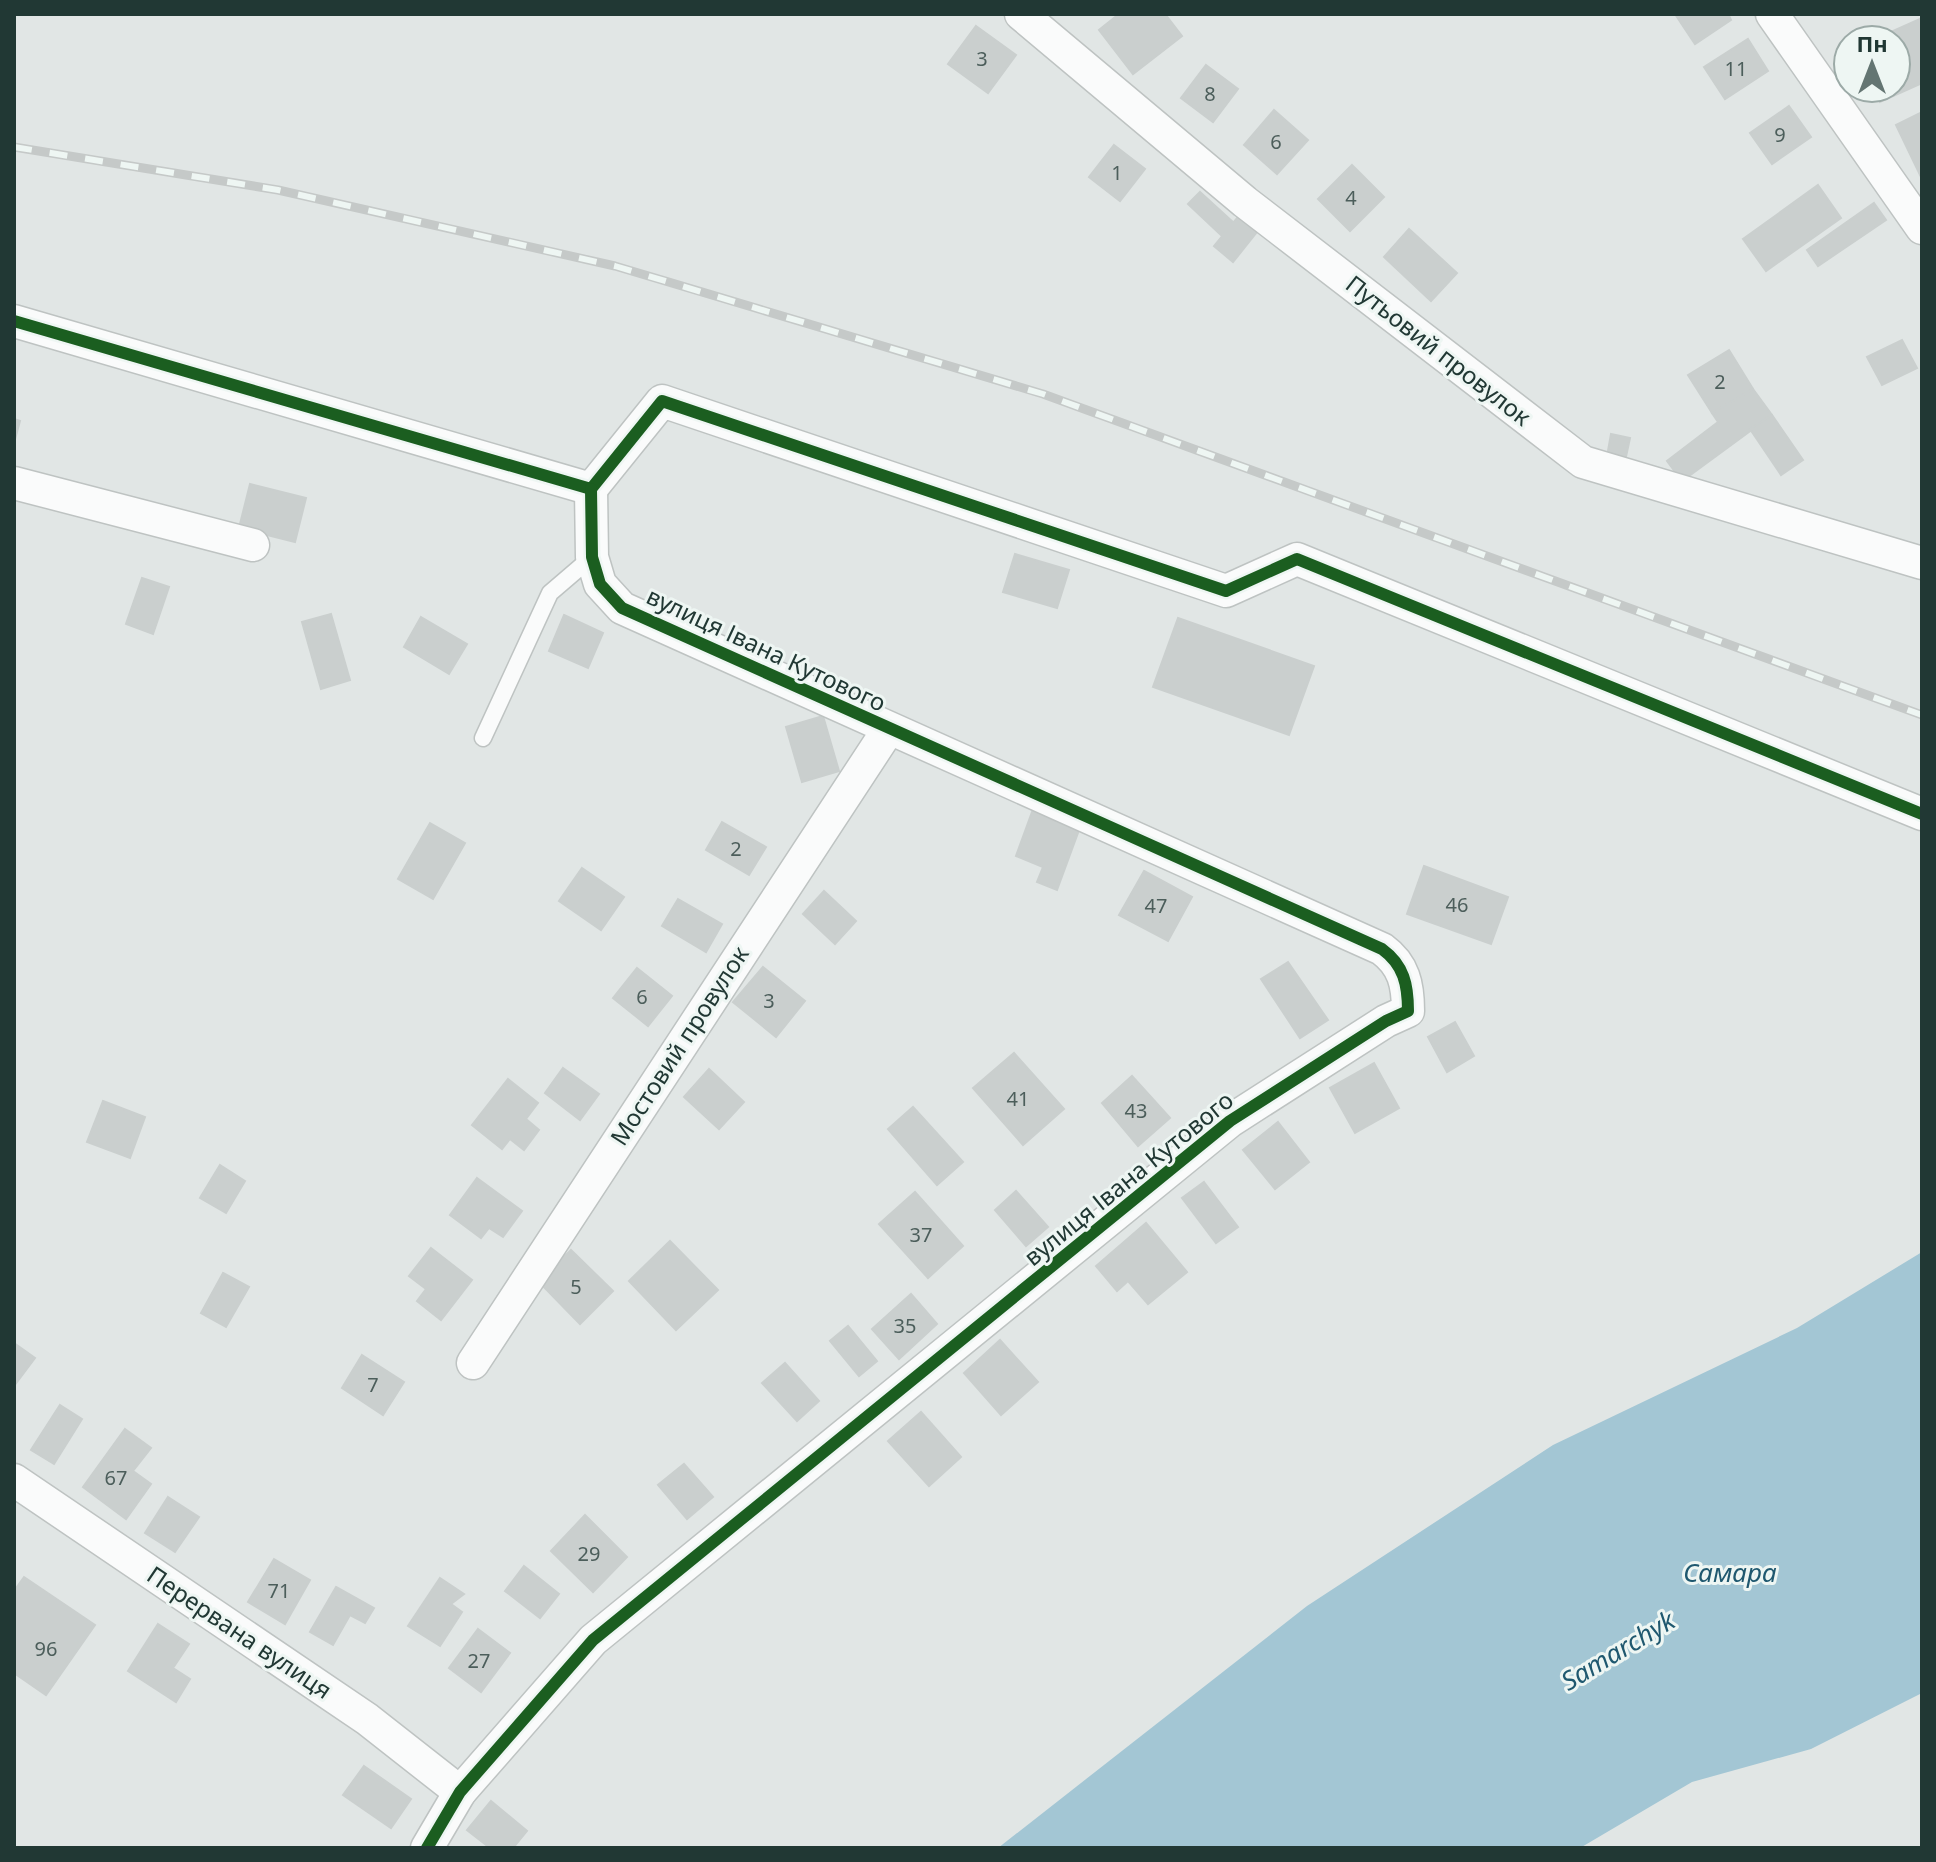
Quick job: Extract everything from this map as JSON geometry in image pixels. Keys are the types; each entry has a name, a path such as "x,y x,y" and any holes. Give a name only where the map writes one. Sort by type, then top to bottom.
{"street":[{"name":"Путьовий провулок","path":"1021,14 1245,202 1583,462 1922,563"},
{"path":"1772,14 1922,228"},
{"path":"14,321 591,489 662,401 1226,591 1297,559 1922,814"},
{"path":"14,483 253,545"},
{"name":"вулиця Івана Кутового","path":"427,1848 460,1792 593,1640 1230,1121 1386,1021 1408,1011 1404,974 1394,958 1382,949 888,730 622,608 600,584 592,557 591,489"},
{"name":"Мостовий провулок","path":"473,1363 888,730"},
{"name":"Перервана вулиця","path":"14,1480 367,1719 460,1792"}],"lane":[{"path":"483,738 550,593 592,557"}],"water":[{"name":"Самара","path":"1922,1252 1922,1693 1811,1749 1692,1782 1580,1848 998,1848 1307,1606 1553,1445 1797,1328"}],"building":[{"path":"1119,14 1165,14 1182,36 1133,74 1099,30"},
{"path":"1675,14 1728,14 1731,20 1695,44"},
{"path":"1922,18 1922,83 1912,88 1912,24 1909,24"},
{"path":"976,26 1016,55 988,93 948,64"},
{"path":"1748,39 1768,71 1725,99 1704,67"},
{"path":"1206,65 1238,89 1213,122 1181,98"},
{"path":"1789,106 1811,137 1772,164 1750,133"},
{"path":"1274,110 1308,140 1277,174 1244,145"},
{"path":"1922,112 1922,179 1896,125"},
{"path":"1114,145 1145,169 1120,201 1089,177"},
{"path":"1352,165 1384,197 1350,231 1318,199"},
{"path":"1818,185 1841,218 1766,271 1743,239"},
{"path":"1200,192 1233,222 1222,236 1188,204"},
{"path":"1874,203 1886,220 1818,266 1807,250"},
{"path":"1238,217 1257,232 1233,262 1214,246"},
{"path":"1409,229 1457,273 1431,301 1384,257"},
{"path":"1902,340 1917,368 1882,385 1867,357"},
{"path":"1729,350 1753,389 1712,413 1688,375"},
{"path":"1753,389 1772,415 1682,481 1667,461 1718,422 1712,413"},
{"path":"1772,415 1803,460 1781,475 1750,429"},
{"path":"14,419 20,421 14,443"},
{"path":"1611,434 1630,438 1624,466 1606,462"},
{"path":"250,484 306,498 295,542 239,528"},
{"path":"1015,554 1069,570 1057,608 1003,592"},
{"path":"142,578 169,587 153,634 126,624"},
{"path":"331,614 350,680 321,689 302,622"},
{"path":"564,615 603,633 588,668 549,651"},
{"path":"421,617 467,644 449,674 404,647"},
{"path":"1178,618 1314,666 1289,735 1153,687"},
{"path":"823,716 839,771 802,782 786,727"},
{"path":"1032,812 1079,830 1057,890 1037,882 1043,867 1016,856"},
{"path":"722,822 766,847 749,875 706,850"},
{"path":"430,823 465,843 433,899 398,879"},
{"path":"1424,866 1508,897 1491,944 1407,914"},
{"path":"582,868 624,897 601,930 559,901"},
{"path":"1144,871 1192,897 1168,941 1119,915"},
{"path":"824,891 856,921 835,944 803,914"},
{"path":"678,899 722,924 706,952 662,926"},
{"path":"1288,962 1328,1020 1300,1038 1261,979"},
{"path":"763,967 805,1001 776,1037 733,1002"},
{"path":"637,968 672,996 648,1026 613,998"},
{"path":"1455,1022 1474,1056 1447,1072 1428,1037"},
{"path":"1014,1053 1064,1109 1023,1145 973,1088"},
{"path":"1374,1063 1399,1108 1355,1133 1330,1088"},
{"path":"563,1068 599,1094 580,1120 545,1093"},
{"path":"709,1069 744,1102 719,1129 684,1097"},
{"path":"1132,1076 1170,1118 1138,1146 1102,1103"},
{"path":"508,1079 538,1103 526,1119 539,1130 524,1150 510,1139 502,1149 472,1125"},
{"path":"103,1101 145,1117 130,1158 87,1142"},
{"path":"913,1107 963,1162 937,1185 888,1129"},
{"path":"1278,1122 1309,1162 1275,1189 1243,1150"},
{"path":"220,1165 245,1181 226,1213 200,1198"},
{"path":"477,1178 522,1211 503,1237 489,1228 481,1238 450,1215"},
{"path":"1204,1182 1238,1227 1216,1243 1182,1198"},
{"path":"1016,1191 1048,1227 1026,1246 995,1210"},
{"path":"915,1192 963,1246 928,1278 879,1224"},
{"path":"1146,1223 1187,1272 1148,1304 1128,1281 1117,1291 1096,1266"},
{"path":"670,1241 718,1290 676,1330 629,1281"},
{"path":"431,1248 472,1280 441,1320 417,1301 426,1289 409,1276"},
{"path":"571,1250 613,1291 580,1324 539,1282"},
{"path":"223,1273 249,1287 226,1327 201,1313"},
{"path":"911,1294 937,1324 899,1359 872,1329"},
{"path":"848,1326 877,1361 859,1376 830,1341"},
{"path":"1000,1340 1038,1382 1001,1415 964,1373"},
{"path":"14,1343 35,1358 14,1386"},
{"path":"362,1355 404,1382 383,1415 342,1388"},
{"path":"785,1363 819,1401 797,1421 762,1383"},
{"path":"60,1405 82,1419 54,1464 31,1450"},
{"path":"921,1412 961,1457 929,1486 888,1441"},
{"path":"125,1429 151,1448 133,1471 151,1484 126,1519 83,1487"},
{"path":"684,1464 713,1497 687,1519 658,1485"},
{"path":"168,1497 199,1517 175,1552 145,1533"},
{"path":"585,1515 627,1557 593,1592 551,1551"},
{"path":"274,1559 310,1580 285,1624 248,1602"},
{"path":"524,1566 559,1594 540,1618 505,1591"},
{"path":"24,1577 95,1625 46,1695 14,1673 14,1591"},
{"path":"440,1578 464,1594 451,1604 462,1612 440,1646 408,1626"},
{"path":"336,1587 374,1608 365,1623 350,1615 333,1645 310,1632"},
{"path":"158,1624 189,1644 173,1668 190,1679 176,1702 128,1671"},
{"path":"478,1629 510,1653 481,1692 449,1668"},
{"path":"364,1766 411,1799 391,1828 343,1795"},
{"path":"491,1801 527,1831 513,1848 490,1848 467,1830"}],"railway":[{"path":"14,147 278,190 615,266 1043,394 1922,715"}],"cycle path":[{"path":"14,321 591,489 662,401 1226,591 1297,559 1922,814"},
{"path":"427,1848 460,1792 593,1640 1230,1121 1386,1021 1408,1011 1403,976 1382,949 622,608 600,584 592,557 591,489"}],"water label":[{"name":"Samarchyk","path":"1618,1651"}]}
